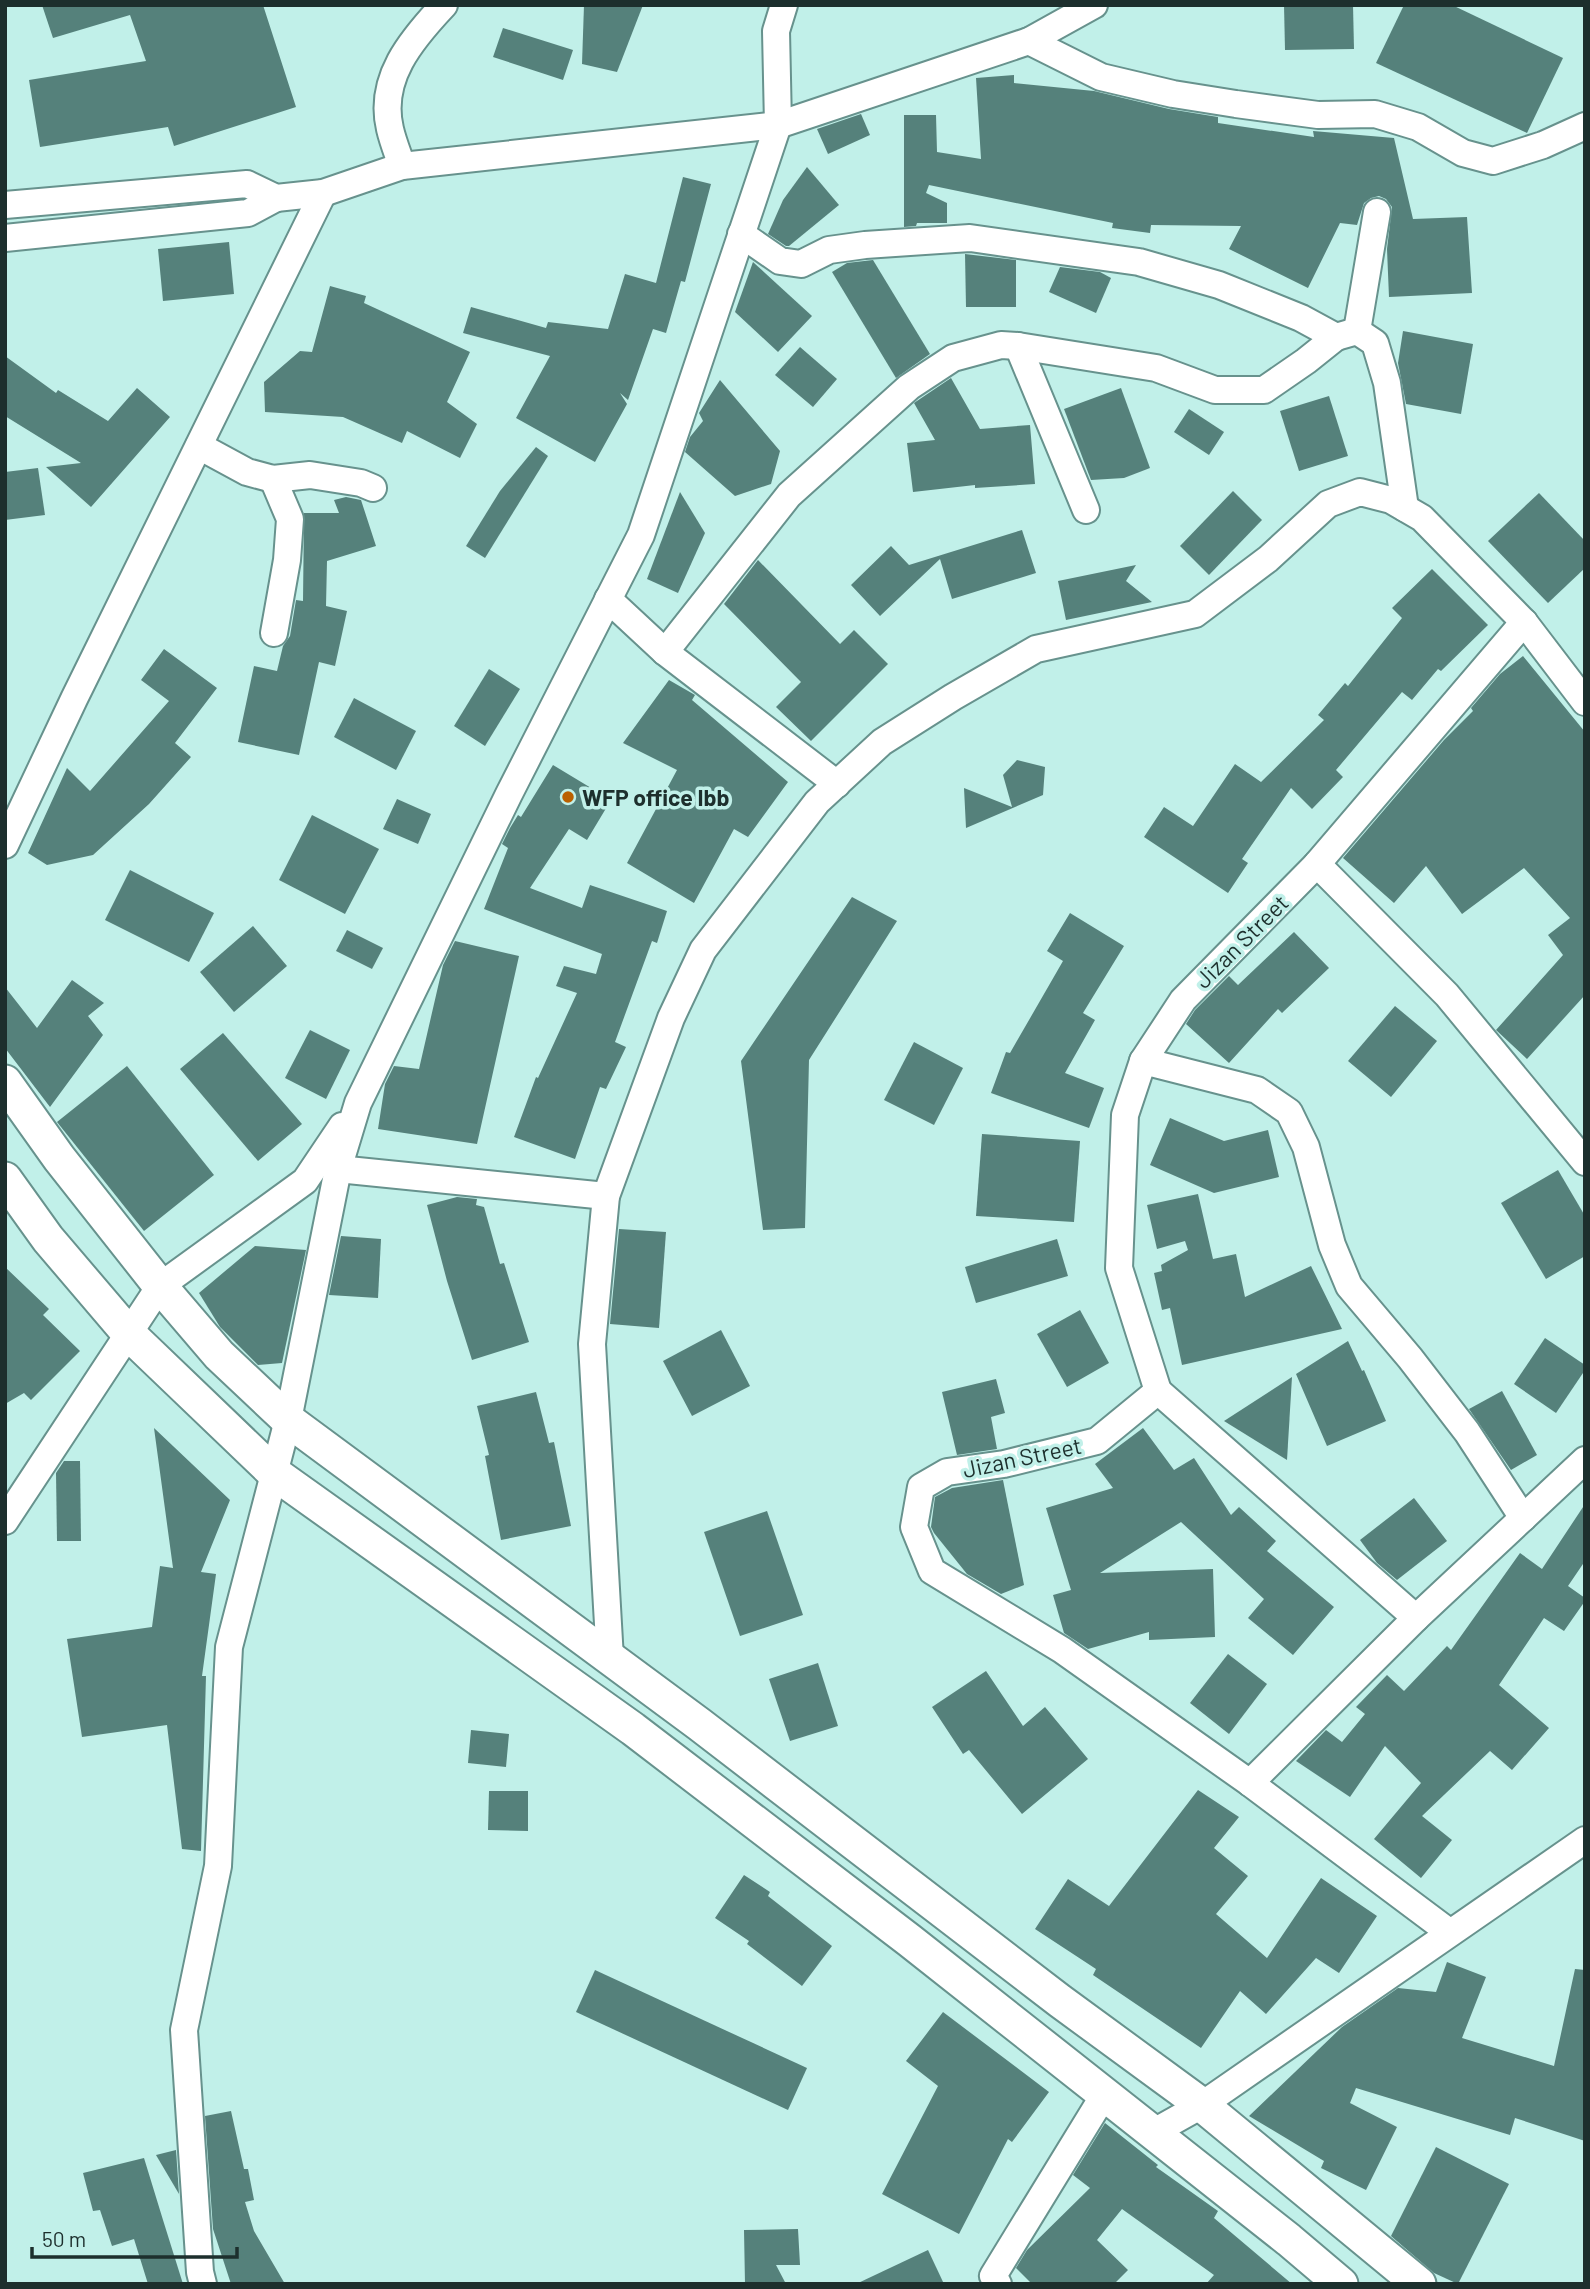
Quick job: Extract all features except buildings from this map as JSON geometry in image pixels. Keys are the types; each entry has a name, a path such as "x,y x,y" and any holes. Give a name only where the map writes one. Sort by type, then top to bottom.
{"street":[{"path":"402,166 389,127 389,83 415,36 444,5"},
{"path":"5,1521 160,1286 305,1181 358,1103 503,806 641,535 778,125 776,32 784,5"},
{"path":"5,238 248,213 276,198 323,193 402,166 778,125 1029,41 1094,5"},
{"path":"1029,41 1101,77 1173,94 1236,104 1318,115 1376,114 1418,127 1463,153 1493,161 1543,145 1585,126"},
{"path":"5,205 247,184 276,198"},
{"path":"5,845 323,193"},
{"path":"665,652 789,495 909,387 953,358 1001,345 1018,346 1156,368 1215,390 1264,390 1346,334 1377,212"},
{"path":"741,234 780,261 801,264 829,250 970,238 1139,262 1219,285 1301,318 1374,343 1387,383 1405,508"},
{"path":"1018,346 1086,510"},
{"path":"199,446 247,472 273,479 310,475 361,483 373,488"},
{"path":"273,479 290,519 287,560 274,633"},
{"path":"610,1659 592,1344 606,1196 671,1018 703,950 817,802 882,742 953,696 1036,649 1195,614 1268,558 1328,504 1360,492 1391,500 1422,518 1524,622 1585,702"},
{"path":"608,599 665,652 837,784"},
{"name":"Jizan Street","path":"1449,1932 1250,1783 1062,1650 932,1570 914,1527 921,1486 947,1472 1004,1464 1097,1441 1158,1391 1119,1268 1125,1115 1143,1061 1183,1000 1317,864 1524,622"},
{"path":"1317,864 1447,995 1585,1162"},
{"path":"1143,1061 1256,1090 1289,1112 1306,1147 1332,1245 1349,1286 1410,1358 1467,1433 1523,1518"},
{"path":"5,1082 58,1158 160,1286 219,1354 288,1420 1202,2105 1419,2284"},
{"path":"203,2284 184,2030 218,1866 229,1647 288,1420 338,1169 358,1103"},
{"path":"338,1169 606,1196"},
{"path":"5,1180 48,1239 129,1334 274,1473 634,1729 909,1940 1289,2240 1340,2284"},
{"path":"1158,1391 1416,1618"},
{"path":"1250,1783 1416,1618 1585,1460"},
{"path":"1152,2133 1202,2105 1585,1840"},
{"path":"998,2284 993,2276 1104,2095"}],"place":[{"name":"WFP office Ibb","path":"568,797"}]}
